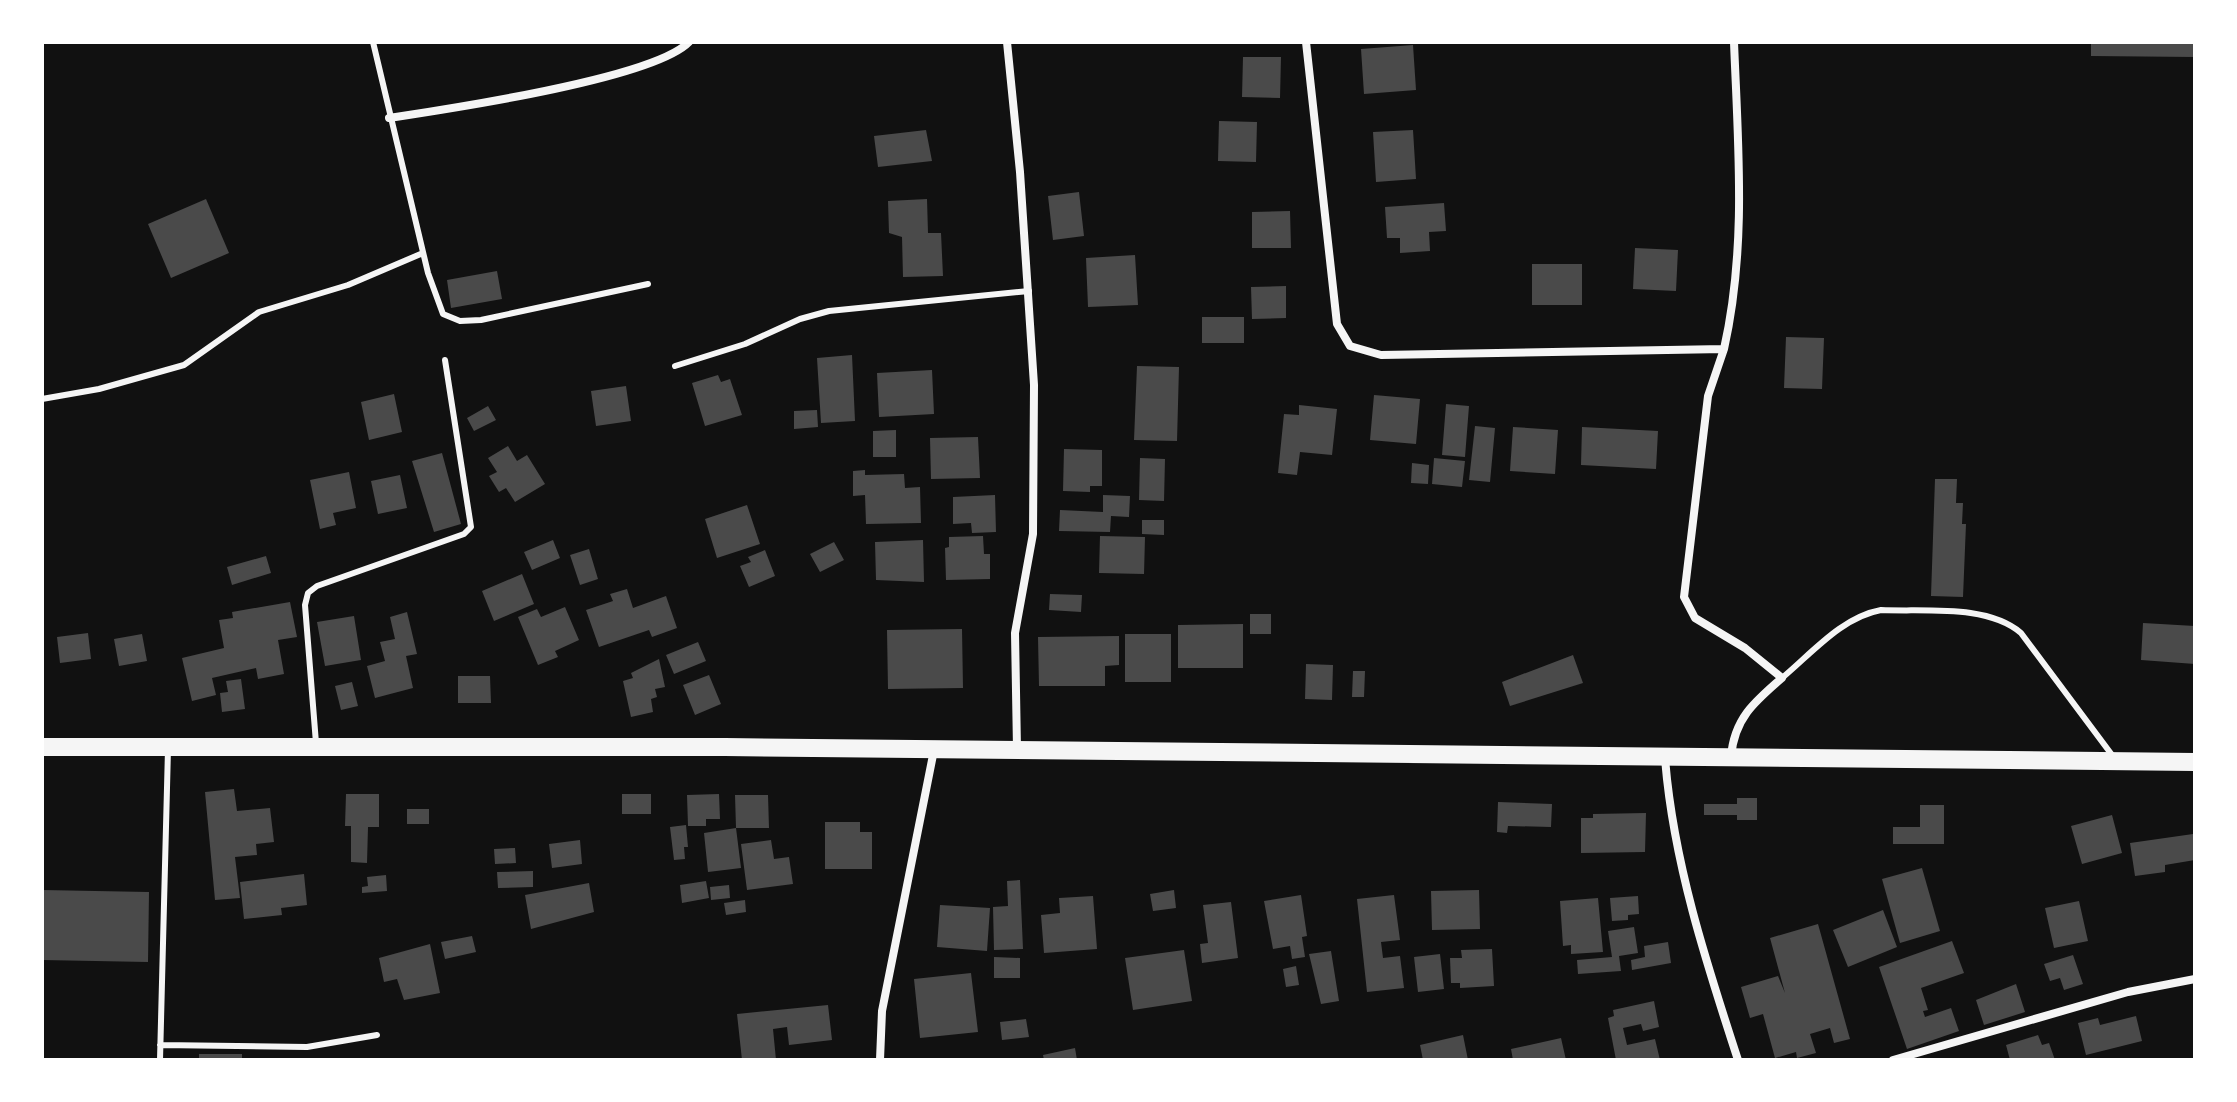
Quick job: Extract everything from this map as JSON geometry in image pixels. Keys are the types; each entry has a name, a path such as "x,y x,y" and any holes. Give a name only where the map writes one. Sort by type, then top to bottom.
{"main road":[{"path":"42,747 1017,749 2195,762"}],"street":[{"path":"389,118 482,103 603,75 668,57 689,42"},
{"path":"1007,42 1034,385 1034,522 1015,633 1017,749"},
{"path":"1306,42 1338,328 1350,346 1387,355 1724,349"},
{"path":"1731,757 1732,740 1741,718 1782,678 1745,648 1695,618 1684,597 1708,396 1724,349 1736,288 1740,239 1734,42"},
{"path":"880,1060 882,1011 935,750"},
{"path":"1664,757 1670,808 1684,870 1738,1060"},
{"path":"1893,1060 2128,992 2195,979"}],"lane":[{"path":"373,42 389,118 440,310 460,321 481,320 648,284"},
{"path":"42,399 99,389 184,365 259,312 348,285 423,253"},
{"path":"675,366 745,344 800,319 829,311 1029,291"},
{"path":"316,747 305,605 308,593 317,586 464,534 471,527 445,360"},
{"path":"1782,678 1848,622 1864,613 1881,610 1987,615 2007,621 2021,633 2117,762"},
{"path":"160,1060 168,746"},
{"path":"160,1045 291,1048 377,1035"}],"building":[{"path":"2091,42 2195,42 2195,57 2091,56"},
{"path":"1413,45 1416,90 1364,94 1361,49"},
{"path":"1243,57 1281,57 1280,98 1242,97"},
{"path":"1219,121 1257,122 1256,162 1218,161"},
{"path":"926,130 932,161 878,167 874,136"},
{"path":"1413,130 1416,179 1376,182 1373,132"},
{"path":"1079,192 1084,236 1053,240 1048,196"},
{"path":"206,199 229,253 171,278 148,224"},
{"path":"927,199 928,233 941,233 943,276 903,277 902,237 889,233 888,201"},
{"path":"1444,203 1446,231 1429,232 1430,251 1400,253 1400,238 1387,238 1385,207"},
{"path":"1290,211 1291,248 1252,248 1252,212"},
{"path":"1635,248 1678,250 1676,291 1633,289"},
{"path":"1135,255 1138,305 1088,307 1086,258"},
{"path":"1532,264 1582,264 1582,305 1532,305"},
{"path":"497,271 502,299 451,308 447,280"},
{"path":"1286,286 1286,318 1252,319 1251,287"},
{"path":"1202,317 1244,317 1244,343 1202,343"},
{"path":"1786,337 1824,338 1822,389 1784,388"},
{"path":"852,355 855,421 821,423 817,358"},
{"path":"1137,366 1179,367 1177,441 1134,440"},
{"path":"932,370 934,414 879,417 877,373"},
{"path":"718,375 721,382 730,379 742,415 705,426 692,383"},
{"path":"626,386 631,421 596,426 591,391"},
{"path":"394,394 402,432 369,440 361,402"},
{"path":"1374,395 1420,399 1416,444 1370,440"},
{"path":"1446,404 1469,406 1465,457 1442,455"},
{"path":"1299,405 1337,409 1332,455 1300,452 1297,475 1278,473 1284,414 1299,415"},
{"path":"488,406 496,420 474,431 467,418"},
{"path":"817,410 818,427 794,429 794,411"},
{"path":"1475,426 1495,428 1490,482 1469,480"},
{"path":"1513,427 1558,430 1555,474 1510,471"},
{"path":"1582,427 1658,431 1656,469 1581,465"},
{"path":"896,430 896,457 873,457 873,431"},
{"path":"978,437 980,478 931,479 930,438"},
{"path":"508,446 517,461 527,455 545,484 515,502 506,488 499,492 489,476 497,472 488,458"},
{"path":"1064,449 1102,450 1102,486 1090,486 1090,492 1063,491"},
{"path":"442,453 461,524 434,532 412,461"},
{"path":"1140,458 1165,459 1164,501 1139,500"},
{"path":"1434,458 1465,461 1462,487 1432,484"},
{"path":"1412,463 1429,465 1428,484 1411,483"},
{"path":"865,470 865,475 904,474 905,488 920,487 921,523 866,524 865,495 853,496 853,471"},
{"path":"349,472 356,508 333,513 336,525 320,529 310,480"},
{"path":"400,475 407,508 378,514 371,481"},
{"path":"1935,479 1957,479 1956,503 1963,503 1962,524 1966,524 1963,597 1931,596"},
{"path":"995,495 996,532 972,533 971,523 953,524 953,497"},
{"path":"1103,495 1130,496 1129,517 1111,516 1110,532 1059,531 1060,510 1103,512"},
{"path":"747,505 760,544 717,558 705,519"},
{"path":"1142,520 1164,520 1164,535 1142,534"},
{"path":"983,536 984,554 990,554 990,579 946,580 945,548 949,547 949,537"},
{"path":"1100,536 1145,537 1144,574 1099,573"},
{"path":"553,540 560,558 532,570 524,552"},
{"path":"923,540 924,582 876,580 875,542"},
{"path":"834,542 844,560 820,572 810,554"},
{"path":"589,549 598,579 580,585 570,555"},
{"path":"765,550 775,576 749,587 740,566 751,562 748,557"},
{"path":"266,556 271,573 232,585 227,567"},
{"path":"522,574 534,604 494,621 482,591"},
{"path":"627,589 633,608 666,596 677,628 652,637 649,630 599,647 586,610 613,601 610,594"},
{"path":"1050,594 1082,595 1081,612 1049,610"},
{"path":"290,602 297,637 278,640 284,674 258,679 256,668 212,678 216,695 192,701 182,658 224,648 219,620 233,618 232,612"},
{"path":"565,607 579,640 555,651 558,657 538,665 518,617 537,609 541,617"},
{"path":"407,612 417,654 406,656 413,688 375,698 367,666 385,661 380,642 395,639 390,617"},
{"path":"1250,614 1271,614 1271,634 1250,634"},
{"path":"354,616 361,660 325,666 317,622"},
{"path":"2143,623 2195,626 2195,664 2141,660"},
{"path":"1243,624 1243,668 1178,668 1178,625"},
{"path":"962,629 963,688 888,689 887,630"},
{"path":"88,633 91,659 60,663 57,637"},
{"path":"142,634 147,661 119,666 114,639"},
{"path":"1125,634 1171,634 1171,682 1125,682"},
{"path":"1119,636 1119,665 1105,666 1105,686 1039,686 1038,637"},
{"path":"698,642 706,661 674,674 666,655"},
{"path":"1573,655 1583,683 1510,706 1502,682"},
{"path":"659,659 665,687 655,689 657,697 651,699 653,712 631,717 623,681 633,678 631,673"},
{"path":"1306,664 1333,665 1332,700 1305,699"},
{"path":"1353,671 1365,671 1364,697 1352,697"},
{"path":"709,675 721,704 695,715 683,685"},
{"path":"458,676 490,676 491,703 458,703"},
{"path":"241,679 245,709 222,712 220,693 228,692 226,681"},
{"path":"352,682 358,706 341,710 335,686"},
{"path":"234,789 237,811 270,808 274,842 256,844 257,855 235,857 240,898 215,900 205,792"},
{"path":"346,794 379,794 379,827 368,827 367,863 351,862 351,826 345,826"},
{"path":"622,794 651,794 651,814 622,814"},
{"path":"719,794 720,819 706,819 706,826 688,826 687,795"},
{"path":"735,795 768,795 769,828 736,828"},
{"path":"1737,798 1757,798 1757,820 1737,820 1737,815 1704,815 1704,804 1737,804"},
{"path":"1498,802 1552,804 1551,827 1508,826 1507,833 1497,832"},
{"path":"1920,805 1944,805 1944,844 1893,844 1893,827 1920,827"},
{"path":"407,809 429,809 429,824 407,824"},
{"path":"1646,813 1645,852 1581,853 1581,818 1593,818 1593,814"},
{"path":"2112,815 2122,853 2082,864 2071,826"},
{"path":"825,822 860,822 860,832 872,832 872,869 825,869"},
{"path":"686,825 688,847 684,847 685,859 674,860 670,827"},
{"path":"736,828 741,868 708,872 704,833"},
{"path":"2193,834 2195,860 2165,865 2165,872 2135,876 2130,843"},
{"path":"580,840 582,864 552,868 549,844"},
{"path":"771,840 774,859 789,857 793,884 747,890 741,844"},
{"path":"515,848 516,863 495,864 494,849"},
{"path":"1922,868 1940,931 1900,943 1882,879"},
{"path":"533,871 533,887 498,888 497,872"},
{"path":"304,874 307,905 281,908 282,915 244,919 240,882"},
{"path":"386,875 387,891 362,893 362,887 368,886 367,877"},
{"path":"1020,880 1023,949 994,950 993,907 1008,906 1007,881"},
{"path":"706,881 709,898 682,903 680,885"},
{"path":"589,883 594,912 531,929 525,895"},
{"path":"729,885 730,898 711,900 710,887"},
{"path":"42,890 149,892 148,962 42,960"},
{"path":"1174,890 1176,908 1153,911 1150,894"},
{"path":"1479,890 1480,929 1432,930 1431,891"},
{"path":"1301,895 1307,936 1302,937 1305,957 1292,959 1290,946 1273,949 1264,901"},
{"path":"1394,895 1400,940 1381,942 1383,958 1400,956 1404,988 1367,992 1357,899"},
{"path":"1093,896 1097,949 1044,953 1041,915 1060,913 1059,898"},
{"path":"1638,896 1639,914 1628,915 1628,920 1612,921 1610,898"},
{"path":"1598,898 1603,952 1571,954 1571,945 1563,946 1560,901"},
{"path":"745,900 746,912 726,915 724,903"},
{"path":"2079,901 2088,941 2054,948 2045,908"},
{"path":"1231,902 1238,958 1202,963 1200,944 1208,943 1203,905"},
{"path":"940,905 990,908 987,951 937,947"},
{"path":"1883,910 1897,947 1848,967 1833,930"},
{"path":"1818,924 1850,1039 1834,1043 1830,1028 1810,1034 1816,1053 1797,1058 1796,1052 1775,1058 1763,1014 1750,1018 1741,987 1778,976 1785,993 1770,938"},
{"path":"1634,927 1638,953 1619,956 1621,971 1578,974 1577,960 1612,957 1608,931"},
{"path":"472,936 476,952 445,959 441,942"},
{"path":"1952,941 1964,973 1921,988 1928,1010 1923,1011 1925,1017 1951,1008 1959,1031 1907,1049 1879,967"},
{"path":"1668,942 1671,963 1632,970 1631,960 1645,957 1644,946"},
{"path":"430,944 440,993 404,1000 397,979 384,982 379,958"},
{"path":"1492,949 1494,986 1460,988 1460,983 1451,983 1450,958 1462,958 1461,950"},
{"path":"1184,950 1192,1001 1133,1010 1125,958"},
{"path":"1331,951 1339,1001 1321,1004 1309,954"},
{"path":"1440,954 1444,989 1418,992 1414,957"},
{"path":"2073,955 2083,984 2064,990 2060,978 2050,981 2044,964"},
{"path":"994,957 1020,958 1020,978 994,978"},
{"path":"1296,966 1299,985 1286,987 1283,969"},
{"path":"971,973 978,1032 920,1038 914,979"},
{"path":"2016,984 2025,1012 1984,1025 1976,1000"},
{"path":"1654,1001 1659,1027 1643,1031 1641,1024 1623,1028 1627,1045 1655,1039 1660,1060 1616,1060 1608,1018 1614,1016 1613,1010"},
{"path":"828,1005 832,1040 789,1045 787,1027 773,1029 776,1060 742,1060 737,1014"},
{"path":"2136,1016 2142,1041 2086,1055 2078,1023 2098,1018 2100,1025"},
{"path":"1026,1019 1029,1037 1002,1040 1000,1022"},
{"path":"1463,1035 1468,1060 1423,1060 1420,1045"},
{"path":"2038,1035 2042,1045 2049,1043 2055,1060 2010,1060 2006,1045"},
{"path":"1561,1038 1566,1060 1513,1060 1511,1049"},
{"path":"1075,1048 1077,1060 1044,1060 1043,1055"},
{"path":"199,1054 242,1054 242,1060 199,1060"}]}
